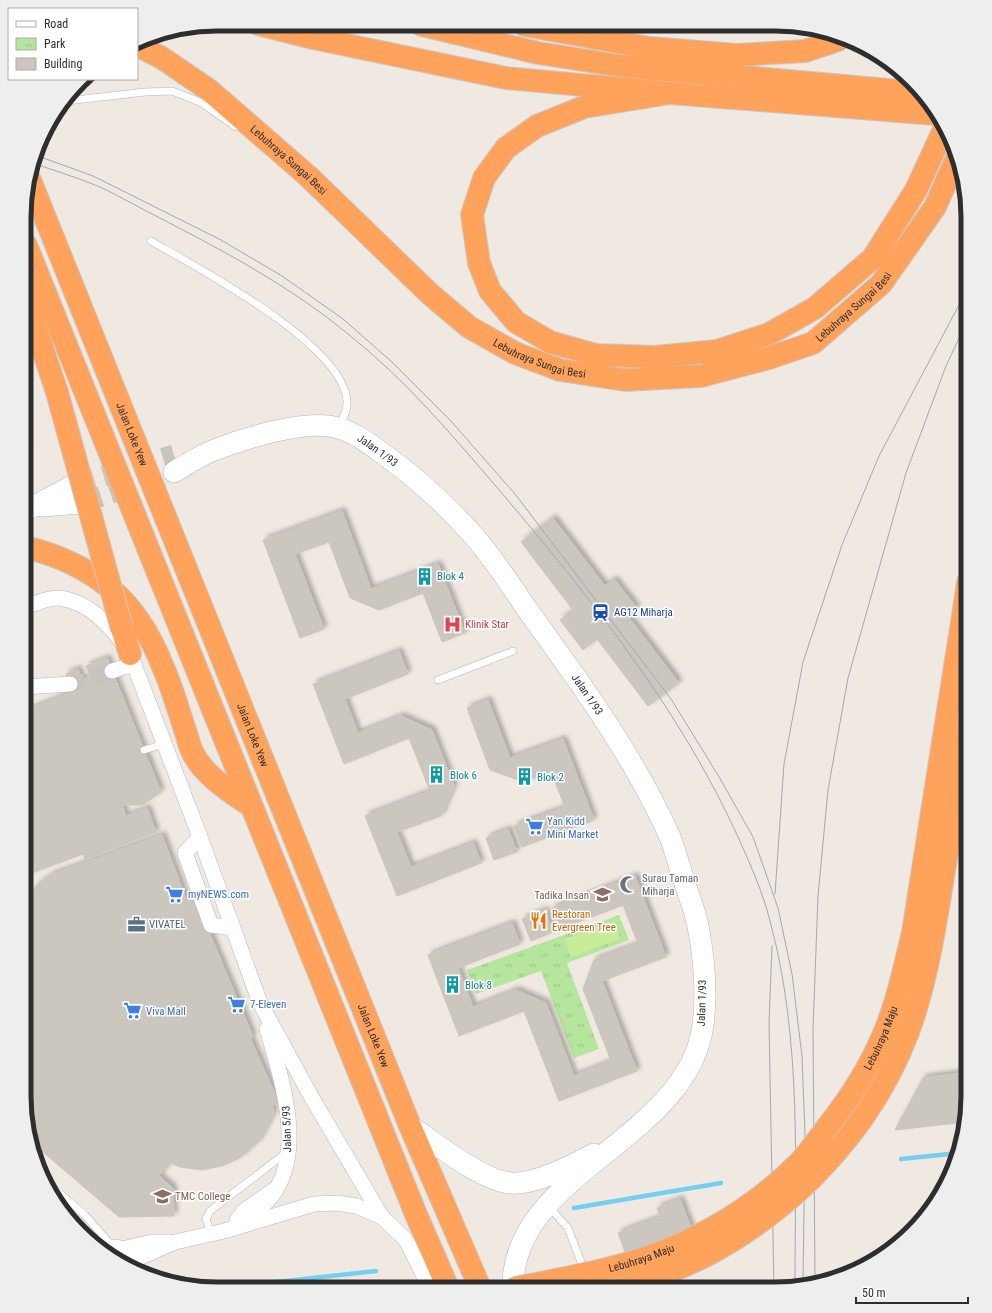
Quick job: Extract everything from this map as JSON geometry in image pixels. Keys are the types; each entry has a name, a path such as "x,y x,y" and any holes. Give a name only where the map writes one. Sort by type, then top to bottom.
{"highway":[{"path":"286,31 506,78 670,94 839,96 914,93"},
{"path":"446,31 538,54 839,96 929,113"},
{"path":"557,31 650,48 737,55 805,51 835,41"},
{"name":"Lebuhraya Sungai Besi","path":"141,47 162,58 209,90 308,176 430,294 469,327 515,353 560,370 625,380 701,376 769,358 813,343 881,284 935,207 954,165"},
{"path":"670,94 584,107 537,126 506,148 484,178 472,215 479,263 490,291 516,322 550,342 596,355 655,357 717,351 769,334 815,308 873,258 916,190 942,134"},
{"name":"Jalan Loke Yew","path":"34,189 410,1126 477,1282"},
{"path":"31,257 414,1212 445,1282"},
{"path":"31,312 57,392 131,659"},
{"path":"31,548 39,550 93,575 116,592 134,611 147,631 164,667 193,754 216,782 251,806"},
{"name":"Lebuhraya Maju","path":"544,1282 603,1270 645,1258 690,1240 725,1222 766,1193 801,1161 844,1106 875,1053 893,1008 904,971 913,932 961,628"},
{"name":"Lebuhraya Maju","path":"639,1282 679,1268 717,1250 753,1227 788,1201 832,1157 854,1132 877,1097 896,1059 913,1016 925,977 933,940 961,769"}],"street":[{"name":"Jalan 1/93","path":"174,463 290,428 318,424 339,428 360,437 429,490 475,537 585,691 630,762 671,840 698,924 704,979 703,1026 694,1057 672,1092 644,1122 597,1160 547,1205 534,1221 520,1246 513,1277 513,1282"},
{"path":"31,509 77,494"},
{"path":"31,605 57,597 84,605 103,620 119,637 131,659 164,744 260,1003 312,1098 382,1217"},
{"path":"112,671 131,659"},
{"path":"31,687 70,684"},
{"name":"Jalan 5/93","path":"223,1230 258,1209 274,1194 282,1180 288,1152 289,1117 283,1083 260,1003"},
{"name":"Jalan 1/93","path":"410,1126 488,1177 511,1183 533,1180 580,1161 622,1141"},
{"name":"Jalan 5/93","path":"134,1262 175,1242 314,1204 337,1202 356,1206 382,1217 406,1240 427,1282"},
{"name":"Jalan 5/93","path":"111,1249 152,1242 175,1242"},
{"path":"113,1250 130,1256 131,1261"}],"lane":[{"path":"72,100 145,92 172,91 200,102 241,130"},
{"path":"254,140 292,168 308,176"},
{"path":"151,241 224,283 287,326 320,353 341,380 347,401 339,428"},
{"path":"438,680 513,651"},
{"path":"144,750 164,744"},
{"path":"223,1230 206,1219 210,1211 288,1152"},
{"path":"57,1191 84,1214 107,1246"},
{"path":"547,1205 568,1228 589,1282"}],"green space":[{"path":"619,915 629,940 567,963 599,1049 574,1058 541,971 476,994 467,970"},
{"path":"613,921 620,939 571,957 564,939"}],"building":[{"name":"Blok 4","path":"342,511 371,589 438,564 465,633 442,642 423,593 379,610 350,598 329,542 295,554 324,629 300,638 263,540"},
{"name":"AG12 Miharja","path":"553,518 605,586 614,579 637,608 627,615 679,683 648,706 597,639 583,650 560,620 573,610 521,542"},
{"name":"Blok 6","path":"399,651 408,674 345,699 358,733 401,716 432,730 454,786 441,816 397,832 411,867 473,843 481,863 397,896 365,816 430,791 409,738 344,764 313,684"},
{"path":"107,658 161,792 142,805 122,805 126,816 147,808 156,832 85,859 83,854 31,873 31,709 73,692 66,674 78,669 82,680 90,676 86,666"},
{"name":"Blok 2","path":"488,700 510,758 563,739 594,820 522,847 514,826 565,807 551,772 524,782 490,770 467,708"},
{"path":"508,829 517,852 494,860 486,838"},
{"name":"Viva Mall","path":"162,835 186,899 194,896 253,1037 250,1038 279,1103 272,1106 274,1113 259,1141 240,1158 222,1166 202,1170 180,1167 171,1163 159,1176 173,1188 174,1216 119,1217 38,1148 31,1108 31,896 34,889 51,875"},
{"name":"Blok 8","path":"635,876 666,957 602,981 637,1071 559,1101 524,1011 459,1036 428,955 512,923 520,944 458,968 473,1007 516,990 546,1003 574,1076 611,1061 583,989 594,960 638,944 623,905 560,929 552,908"},
{"path":"545,910 553,932 531,941 522,919"},
{"path":"961,1073 961,1108 959,1123 895,1130 923,1078"},
{"path":"680,1199 693,1233 627,1257 618,1233 660,1217 657,1208"}],"waterway":[{"path":"901,1159 952,1154"},
{"path":"574,1208 721,1183"},
{"path":"277,1282 376,1271"}],"tunnel":[{"path":"74,485 174,455"},
{"path":"81,503 174,472"},
{"path":"70,684 90,680 112,671"}],"tram line":[{"path":"41,157 93,176 221,240 282,276 343,319 392,362 450,420 515,494 671,699 718,775 753,837 778,908 792,974 802,1056 805,1134 803,1279"},
{"path":"38,165 83,180 107,190 255,270 303,300 369,352 428,409 534,531 600,614 662,701 716,792 752,869 770,921 780,966 792,1056 796,1148 795,1281"},
{"path":"775,894 784,764 803,662 842,545 879,456 961,301"},
{"path":"815,1277 813,1029 818,896 828,790 848,678 906,473 946,366 961,334"},
{"path":"772,946 769,1023 774,1282"}],"place":[{"name":"Blok 4","path":"424,576"},
{"name":"AG12 Miharja","path":"601,612"},
{"name":"Klinik Star","path":"452,624"},
{"name":"Blok 6","path":"437,775"},
{"name":"Blok 2","path":"524,777"},
{"name":"Yan Kidd Mini Market","path":"534,827"},
{"name":"Surau Taman Miharja","path":"629,884"},
{"name":"myNEWS.com","path":"175,894"},
{"name":"Tadika Insan","path":"602,895"},
{"name":"Restoran Evergreen Tree","path":"539,920"},
{"name":"VIVATEL","path":"136,924"},
{"name":"Blok 8","path":"452,985"},
{"name":"7-Eleven","path":"237,1004"},
{"name":"Viva Mall","path":"133,1011"},
{"name":"TMC College","path":"162,1196"}]}
